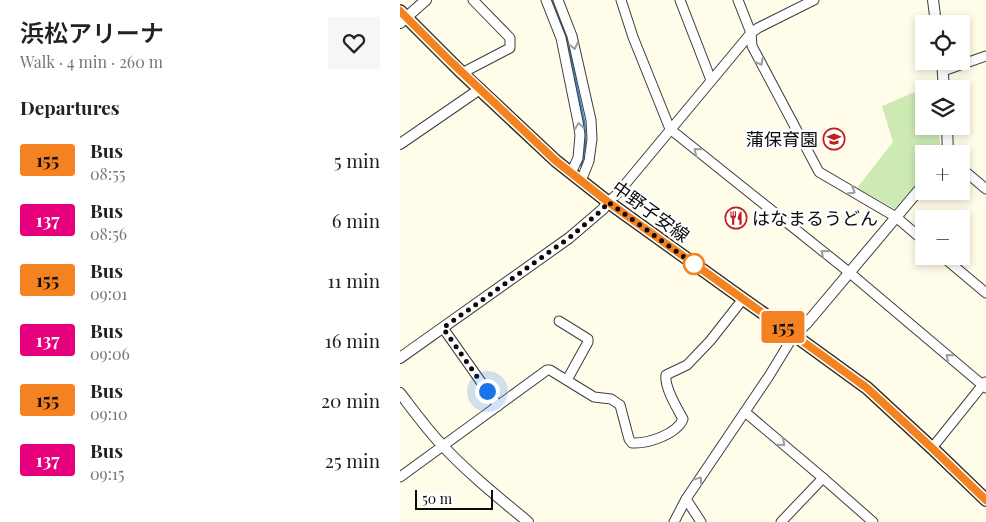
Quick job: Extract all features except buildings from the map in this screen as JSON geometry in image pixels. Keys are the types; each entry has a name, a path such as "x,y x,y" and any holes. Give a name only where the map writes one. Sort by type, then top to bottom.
{"main road":[{"name":"中野子安線","path":"402,17 571,173 608,202 867,388 986,500"}],"street":[{"path":"402,17 426,0"},
{"path":"462,73 510,48 510,38 473,0"},
{"path":"546,0 561,38 580,134 578,158 571,173"},
{"path":"558,0 572,36 591,120 592,139 589,161 581,181"},
{"path":"620,0 670,129 850,273 985,385 932,448"},
{"path":"680,0 711,80"},
{"path":"738,0 751,33 752,46 819,172 896,217 915,233"},
{"path":"400,358 569,238 603,209 751,33 814,0"},
{"path":"933,0 935,15"},
{"path":"970,60 986,56"},
{"path":"400,144 480,89"},
{"path":"970,176 986,189"},
{"path":"674,522 686,499 769,376 794,335 807,323 915,195"},
{"path":"953,265 986,293"},
{"path":"400,477 547,370 594,397 611,398 620,405 629,439 632,443 636,444 657,439 679,426 682,419 665,380 666,375 687,365 710,341 743,299"},
{"path":"559,321 588,339 567,380"},
{"path":"443,328 498,406"},
{"path":"400,393 427,429 443,446 469,472 528,522"},
{"path":"745,412 873,522"},
{"path":"782,522 823,478"},
{"path":"686,499 701,522"}],"green space":[{"path":"915,92 915,135 939,135 940,145 915,145 915,186 895,209 857,188 893,142 882,106"}],"waterway":[{"path":"551,0 566,38 584,123 585,144 581,165"}],"bus line":[{"name":"155","path":"400,11 556,161 608,202 867,388 986,500"}],"place":[{"name":"蒲保育園","path":"834,139"},
{"name":"はなまるうどん","path":"736,218"}],"route":[{"path":"487,391 443,328 569,238 603,209 608,202 698,267 694,264"}]}
